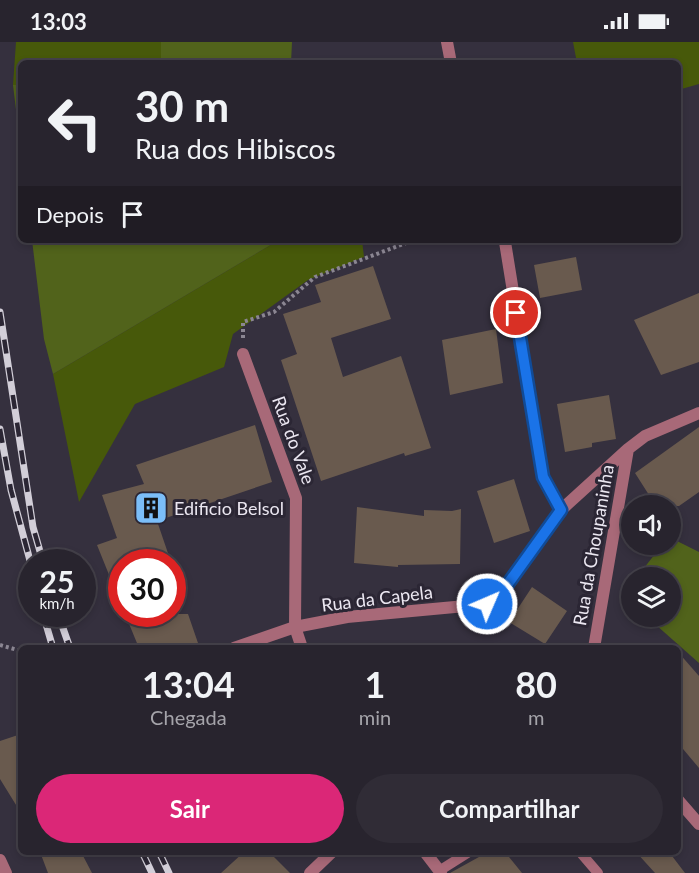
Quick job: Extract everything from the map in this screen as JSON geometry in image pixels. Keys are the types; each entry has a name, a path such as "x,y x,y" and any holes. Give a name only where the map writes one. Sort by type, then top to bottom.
{"street":[{"path":"447,42 450,60"},
{"path":"505,243 543,477 561,510"},
{"name":"Rua do Vale","path":"243,354 296,498 295,627 301,645"},
{"name":"Rua da Capela","path":"243,645 295,627 346,617 487,604 497,599 561,510 628,448 645,436 699,413"},
{"name":"Rua da Choupaninha","path":"595,645 628,448"},
{"path":"681,803 699,824"},
{"path":"310,873 329,855"},
{"path":"427,855 440,872"},
{"path":"0,860 6,873"}],"lane":[{"path":"440,872 465,855"},
{"path":"583,855 598,873"}],"path":[{"path":"243,354 243,322 274,312 315,277 406,243"},
{"path":"0,645 18,650"}],"green space":[{"path":"16,42 161,42 161,60 18,60 18,85 13,85"},
{"path":"161,42 292,42 291,60 161,60"},
{"path":"573,42 699,42 699,84 681,89 681,60 576,60"},
{"path":"13,85 18,85 18,126"},
{"path":"32,243 274,243 53,374 44,339"},
{"path":"274,243 362,243 364,257 308,280 233,334 224,367 135,404 79,502 53,374"},
{"path":"681,543 699,552 699,663 658,627 681,627 681,567 645,567 654,555 681,555"}],"building":[{"path":"576,257 582,290 540,298 534,265"},
{"path":"373,266 391,319 331,338 343,377 401,356 431,448 405,456 404,453 321,481 281,360 297,354 283,314 321,302 315,285"},
{"path":"699,293 699,362 661,375 634,320"},
{"path":"496,329 503,383 450,395 442,340"},
{"path":"609,395 616,439 592,443 592,447 565,452 557,404"},
{"name":"Edificio Belsol","path":"255,425 272,482 157,521 167,549 108,549 108,572 97,545 117,538 102,495 144,484 136,465"},
{"path":"699,427 699,492 681,505 681,495 649,495 635,473"},
{"path":"514,479 530,531 494,543 477,491"},
{"path":"357,507 424,516 424,510 461,509 460,564 398,565 398,567 354,563"},
{"path":"532,587 567,611 545,644 509,622"},
{"path":"186,614 188,614 198,643 138,645 130,627 186,627"},
{"path":"681,655 699,676 699,768 681,747"},
{"path":"18,735 18,808 0,779 0,741"},
{"path":"41,855 83,855 92,873 48,873"},
{"path":"241,855 272,855 290,873 221,873"},
{"path":"483,855 507,855 522,873 450,873"},
{"path":"639,855 671,855 685,873 655,873"}],"railway":[{"path":"0,312 33,527 39,549"},
{"path":"0,429 11,490 27,549"},
{"path":"47,627 52,645"},
{"path":"63,627 69,645"},
{"path":"143,855 152,873"},
{"path":"160,855 169,873"}],"place":[{"name":"Edificio Belsol","path":"151,508"}],"route":[{"path":"487,604 497,599 561,510 543,477 516,313"}]}
